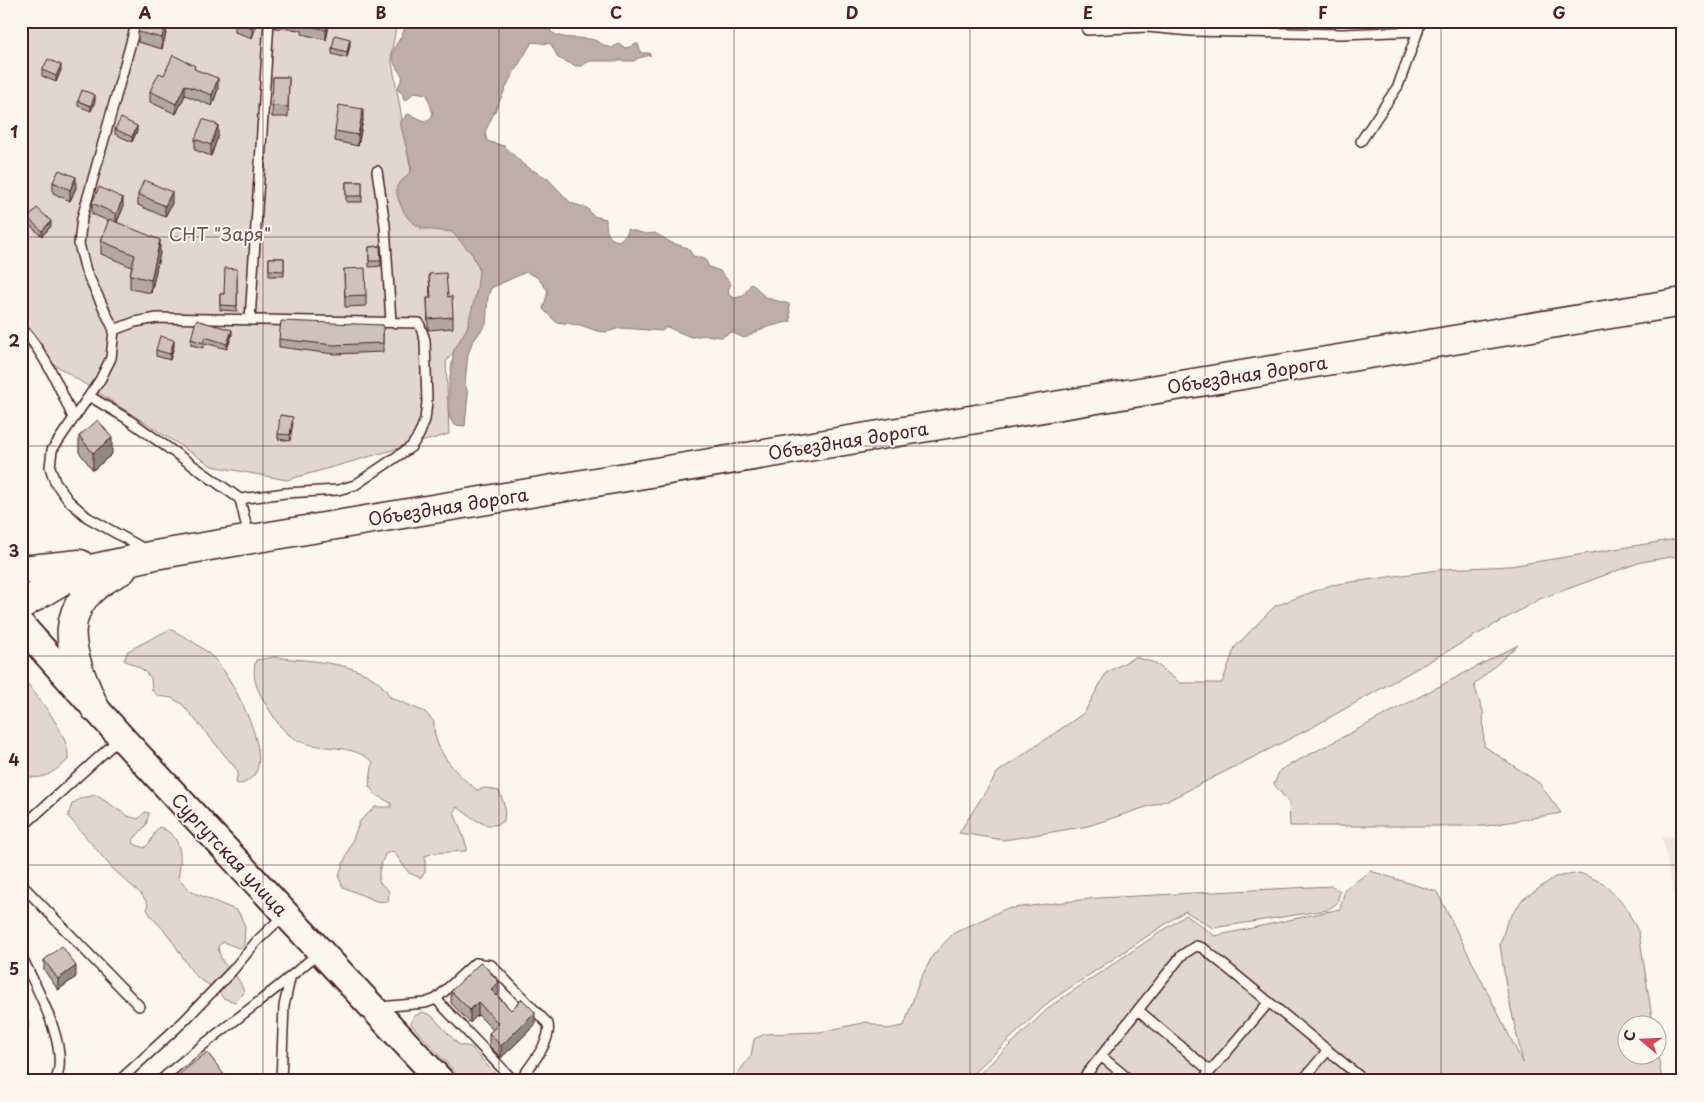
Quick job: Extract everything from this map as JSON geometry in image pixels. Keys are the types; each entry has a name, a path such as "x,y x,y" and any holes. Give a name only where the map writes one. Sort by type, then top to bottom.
{"main road":[{"name":"Объездная дорога","path":"21,605 65,579 91,569 155,555 1683,302"},
{"path":"21,570 155,555"},
{"path":"95,708 72,655 71,634 75,616 83,600 99,583 155,555"},
{"name":"Сургутская улица","path":"21,625 121,737 441,1081"}],"lane":[{"path":"137,21 82,218 79,244 86,271 114,330 110,358 100,380 52,450 50,466 55,482 68,500 87,517 112,533 155,555"},
{"path":"250,320 270,21"},
{"path":"1361,142 1398,86 1421,21"},
{"path":"1087,30 1147,27 1190,31 1342,34 1418,31"},
{"path":"378,171 385,225 391,322"},
{"path":"114,330 135,322 156,318 419,323 426,340 425,420 419,435 411,447 355,485 338,490 285,492 240,498"},
{"path":"21,328 35,343 57,380 73,418"},
{"path":"89,396 126,418 240,498 249,539"},
{"path":"21,828 121,737"},
{"path":"21,884 139,1006"},
{"path":"119,1081 184,1021 232,971 256,942 286,913"},
{"path":"1081,1081 1182,955 1196,946 1203,948 1365,1081"},
{"path":"160,1081 222,1028 290,979 320,950"},
{"path":"21,955 59,1047 60,1069 55,1081"},
{"path":"373,1007 425,1003 436,999 475,963 492,965 548,1024 550,1032 520,1081"},
{"path":"281,1081 284,1006 290,979"},
{"path":"436,999 514,1081"},
{"path":"1202,1081 1269,1002"},
{"path":"1138,1010 1210,1071"},
{"path":"1302,1081 1328,1050"},
{"path":"1101,1056 1131,1081"}],"shaded area":[{"path":"406,21 549,21 551,32 556,35 594,40 612,48 619,43 625,48 638,44 641,53 649,53 651,55 634,61 590,61 581,66 576,66 558,58 551,44 532,42 510,79 485,132 487,141 504,146 525,166 547,178 571,203 587,208 593,216 606,219 607,231 615,240 619,241 627,234 627,229 646,234 655,233 672,243 688,248 693,256 705,259 709,267 720,271 731,284 728,290 729,295 734,298 743,296 751,284 764,296 789,304 791,321 764,328 744,338 731,332 722,337 705,335 691,337 667,327 662,331 621,328 606,332 597,331 580,325 556,322 543,309 548,291 537,277 526,272 491,288 488,297 486,324 472,343 468,354 465,383 468,394 465,426 454,425 449,417 449,384 454,350 467,328 477,289 479,269 472,254 452,232 422,228 416,225 406,215 398,197 397,186 412,170 400,122 408,114 425,121 430,119 433,114 427,94 414,92 407,100 403,99 403,94 397,89 403,77 396,67 393,53"},
{"path":"1683,836 1683,937 1662,837"}],"green space":[{"name":"СНТ \"Заря\"","path":"21,21 397,21 391,56 421,229 461,227 490,268 482,313 446,362 449,434 287,480 212,466 21,343"},
{"path":"1683,538 1683,555 1641,562 1540,599 1311,728 1171,799 1088,826 1004,840 959,833 998,772 1084,713 1106,673 1135,657 1155,663 1180,683 1222,683 1235,647 1275,606 1331,585 1445,569 1510,566"},
{"path":"170,629 207,652 219,664 245,709 257,742 259,757 257,770 245,783 236,783 238,771 182,704 172,698 158,696 152,690 151,678 142,669 124,660 128,651"},
{"path":"1518,645 1474,685 1483,711 1484,746 1539,783 1561,813 1486,826 1290,826 1289,803 1274,784 1280,770"},
{"path":"274,657 322,662 354,669 369,676 381,685 390,697 425,712 434,722 437,742 447,761 454,769 477,790 486,788 499,791 505,807 504,821 498,824 485,824 457,807 454,812 467,847 466,851 434,853 425,856 425,872 421,878 409,873 393,851 385,854 379,871 379,882 389,891 388,902 376,901 343,887 339,878 340,872 360,821 375,807 391,807 391,803 376,795 369,786 373,762 363,755 352,751 308,744 297,740 281,727 257,688 254,672 256,660"},
{"path":"21,675 58,727 67,750 68,760 52,773 41,777 28,777 21,774"},
{"path":"96,795 128,816 138,819 145,812 149,813 146,825 133,840 134,844 144,848 159,827 167,831 177,841 179,848 178,878 192,892 238,911 245,926 244,945 239,948 223,942 218,946 222,961 238,979 244,993 235,1002 223,998 215,989 197,977 168,935 149,913 147,909 148,904 142,895 113,869 68,816 72,804 81,798"},
{"path":"1371,871 1437,892 1523,1063 1506,986 1500,944 1507,922 1522,900 1555,877 1580,873 1603,883 1625,906 1639,933 1651,1014 1616,1014 1616,1064 1660,1064 1662,1081 972,1081 1052,1005 1186,915 1215,936 1340,909 1345,889"},
{"path":"1331,886 1340,891 1337,903 1327,910 1213,928 1185,911 1050,1001 965,1081 732,1081 751,1056 754,1039 765,1034 820,1032 867,1022 887,1029 904,1026 919,982 933,955 954,933 1005,909 1098,898"},
{"path":"422,1012 431,1015 459,1045 471,1047 501,1081 463,1081 411,1024 413,1017"}],"building":[{"path":"141,21 166,21 162,38 138,32"},
{"path":"235,21 254,21 252,28"},
{"path":"303,21 328,21 326,30 302,24"},
{"path":"335,35 350,39 347,52 332,48"},
{"path":"173,55 195,66 194,69 218,78 212,95 185,85 176,104 150,91 159,73 164,75"},
{"path":"48,59 61,65 56,76 42,70"},
{"path":"273,77 289,77 288,107 272,106"},
{"path":"82,90 95,95 91,106 78,101"},
{"path":"339,105 363,109 358,135 335,131"},
{"path":"121,118 137,126 132,137 115,129"},
{"path":"203,119 218,125 211,145 195,139"},
{"path":"59,170 76,177 70,190 53,182"},
{"path":"144,180 172,192 165,206 138,194"},
{"path":"346,182 362,182 362,196 346,196"},
{"path":"99,187 123,198 116,214 92,203"},
{"path":"37,208 51,221 42,231 28,218"},
{"path":"109,219 160,240 151,280 130,275 135,255 101,241"},
{"path":"380,246 381,261 369,261 369,247"},
{"path":"269,258 284,258 284,271 269,270"},
{"path":"225,268 237,269 237,306 220,305 220,294 224,294"},
{"path":"365,268 366,295 345,296 344,269"},
{"path":"446,273 448,297 452,296 453,317 428,319 427,298 431,298 429,274"},
{"path":"196,320 232,330 227,344 205,337 203,343 191,339"},
{"path":"281,321 383,325 383,343 334,345 279,339"},
{"path":"160,336 174,340 170,354 156,350"},
{"path":"280,415 293,417 290,435 278,434"},
{"path":"98,420 112,438 93,453 79,436"},
{"path":"62,946 76,966 58,979 44,960"},
{"path":"481,962 499,982 491,990 511,1010 522,999 535,1012 501,1046 489,1033 499,1024 478,1002 470,1010 451,991"},
{"path":"21,1011 28,1019 21,1025"},
{"path":"207,1052 225,1076 219,1081 171,1081"}]}
